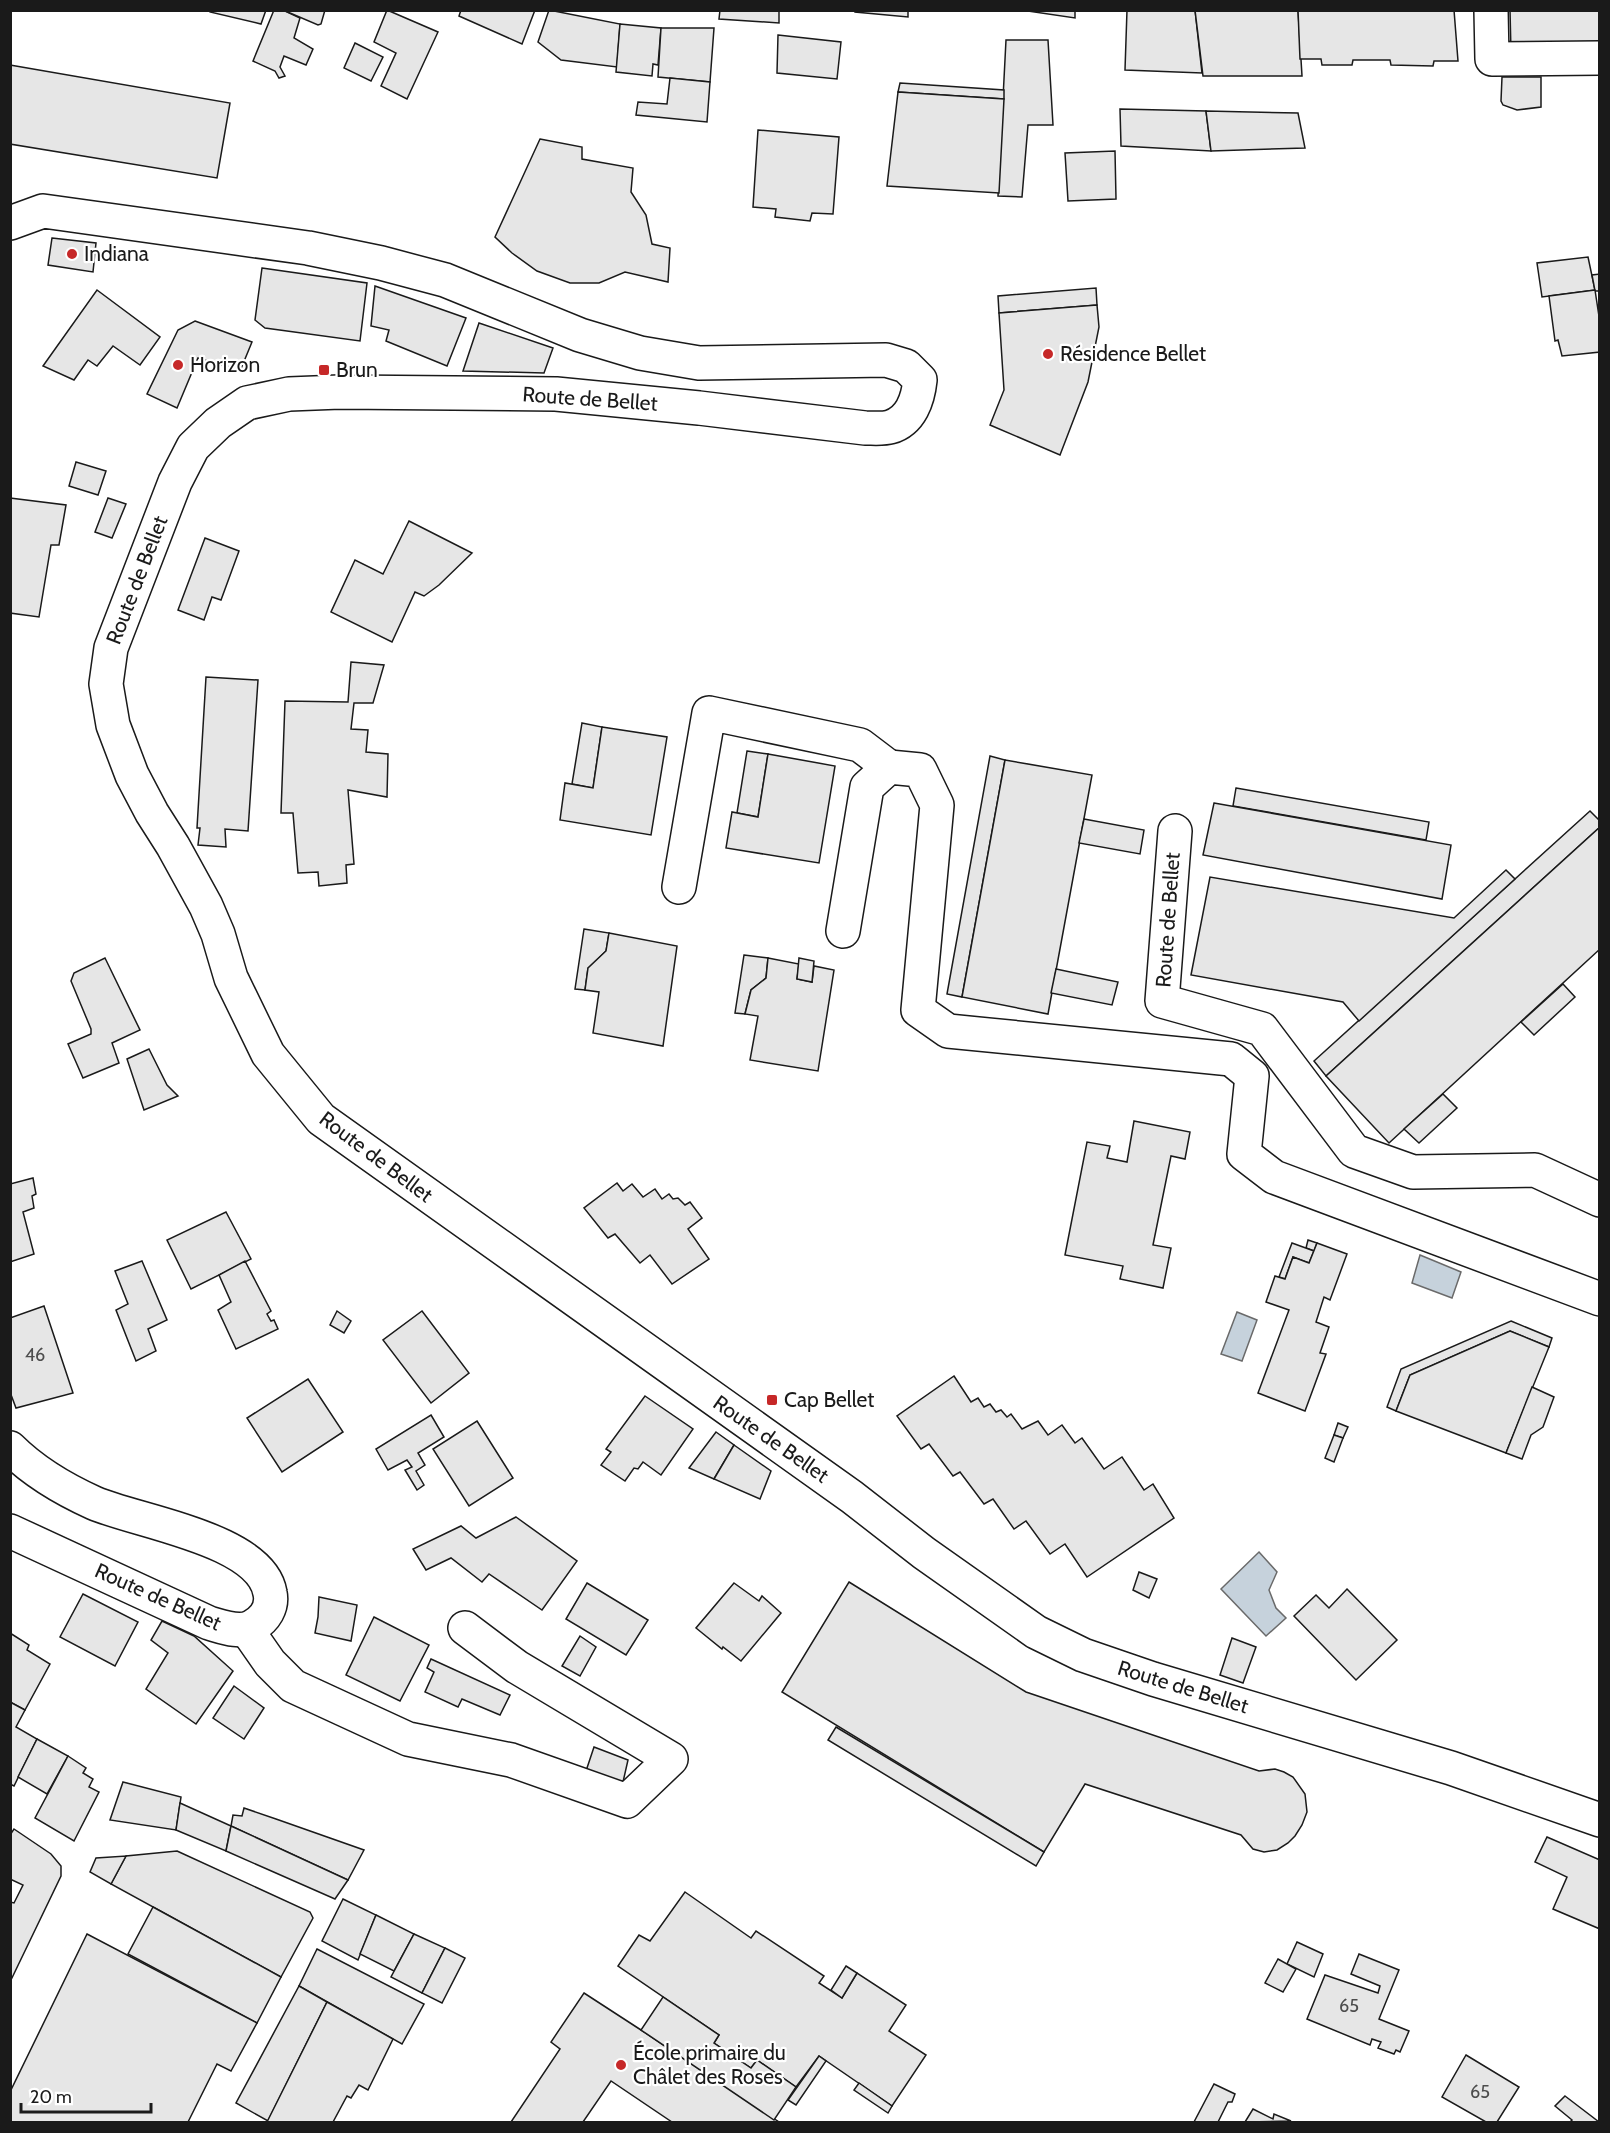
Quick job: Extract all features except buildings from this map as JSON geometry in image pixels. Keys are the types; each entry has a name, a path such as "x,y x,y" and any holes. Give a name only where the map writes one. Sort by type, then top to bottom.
{"street":[{"path":"1491,10 1491,59 1599,58"},
{"name":"Route de Bellet","path":"10,223 43,211 308,248 381,262 445,280 580,335 640,353 699,363 886,360 906,366 920,380 918,396 909,414 891,427 882,428 556,394 340,392 289,394 247,403 218,423 193,447 175,482 111,648 106,684 113,725 132,775 206,906 218,934 231,978 268,1054 321,1119 852,1497 992,1603 1035,1632 1083,1655 1153,1679 1451,1768 1599,1820"},
{"path":"679,887 709,713 860,745 889,767 920,770 937,805 918,1010 948,1031 1231,1059 1252,1076 1244,1154 1274,1177 1599,1299"},
{"path":"843,931 867,787 889,767"},
{"name":"Route de Bellet","path":"1175,831 1162,1001 1262,1029 1354,1151 1413,1172 1536,1170 1599,1200"},
{"name":"Route de Bellet","path":"10,1448 27,1465 59,1486 95,1503 213,1541 254,1564 269,1583 272,1600 263,1620 247,1630 231,1629 209,1623 10,1531"},
{"path":"247,1630 270,1663 293,1686 408,1739 512,1760 627,1801 671,1760 517,1667 465,1628"}],"shaded area":[{"path":"1420,1255 1461,1272 1452,1298 1412,1283"},
{"path":"1237,1312 1257,1320 1242,1361 1221,1354"},
{"path":"1259,1552 1277,1572 1269,1590 1276,1608 1286,1618 1266,1636 1221,1589"}],"place":[{"name":"Indiana","path":"72,254"},
{"name":"Résidence Bellet","path":"1048,354"},
{"name":"Horizon","path":"178,365"},
{"name":"Brun","path":"324,370"},
{"name":"Cap Bellet","path":"772,1400"},
{"name":"École primaire du Châlet des Roses","path":"621,2065"}]}
